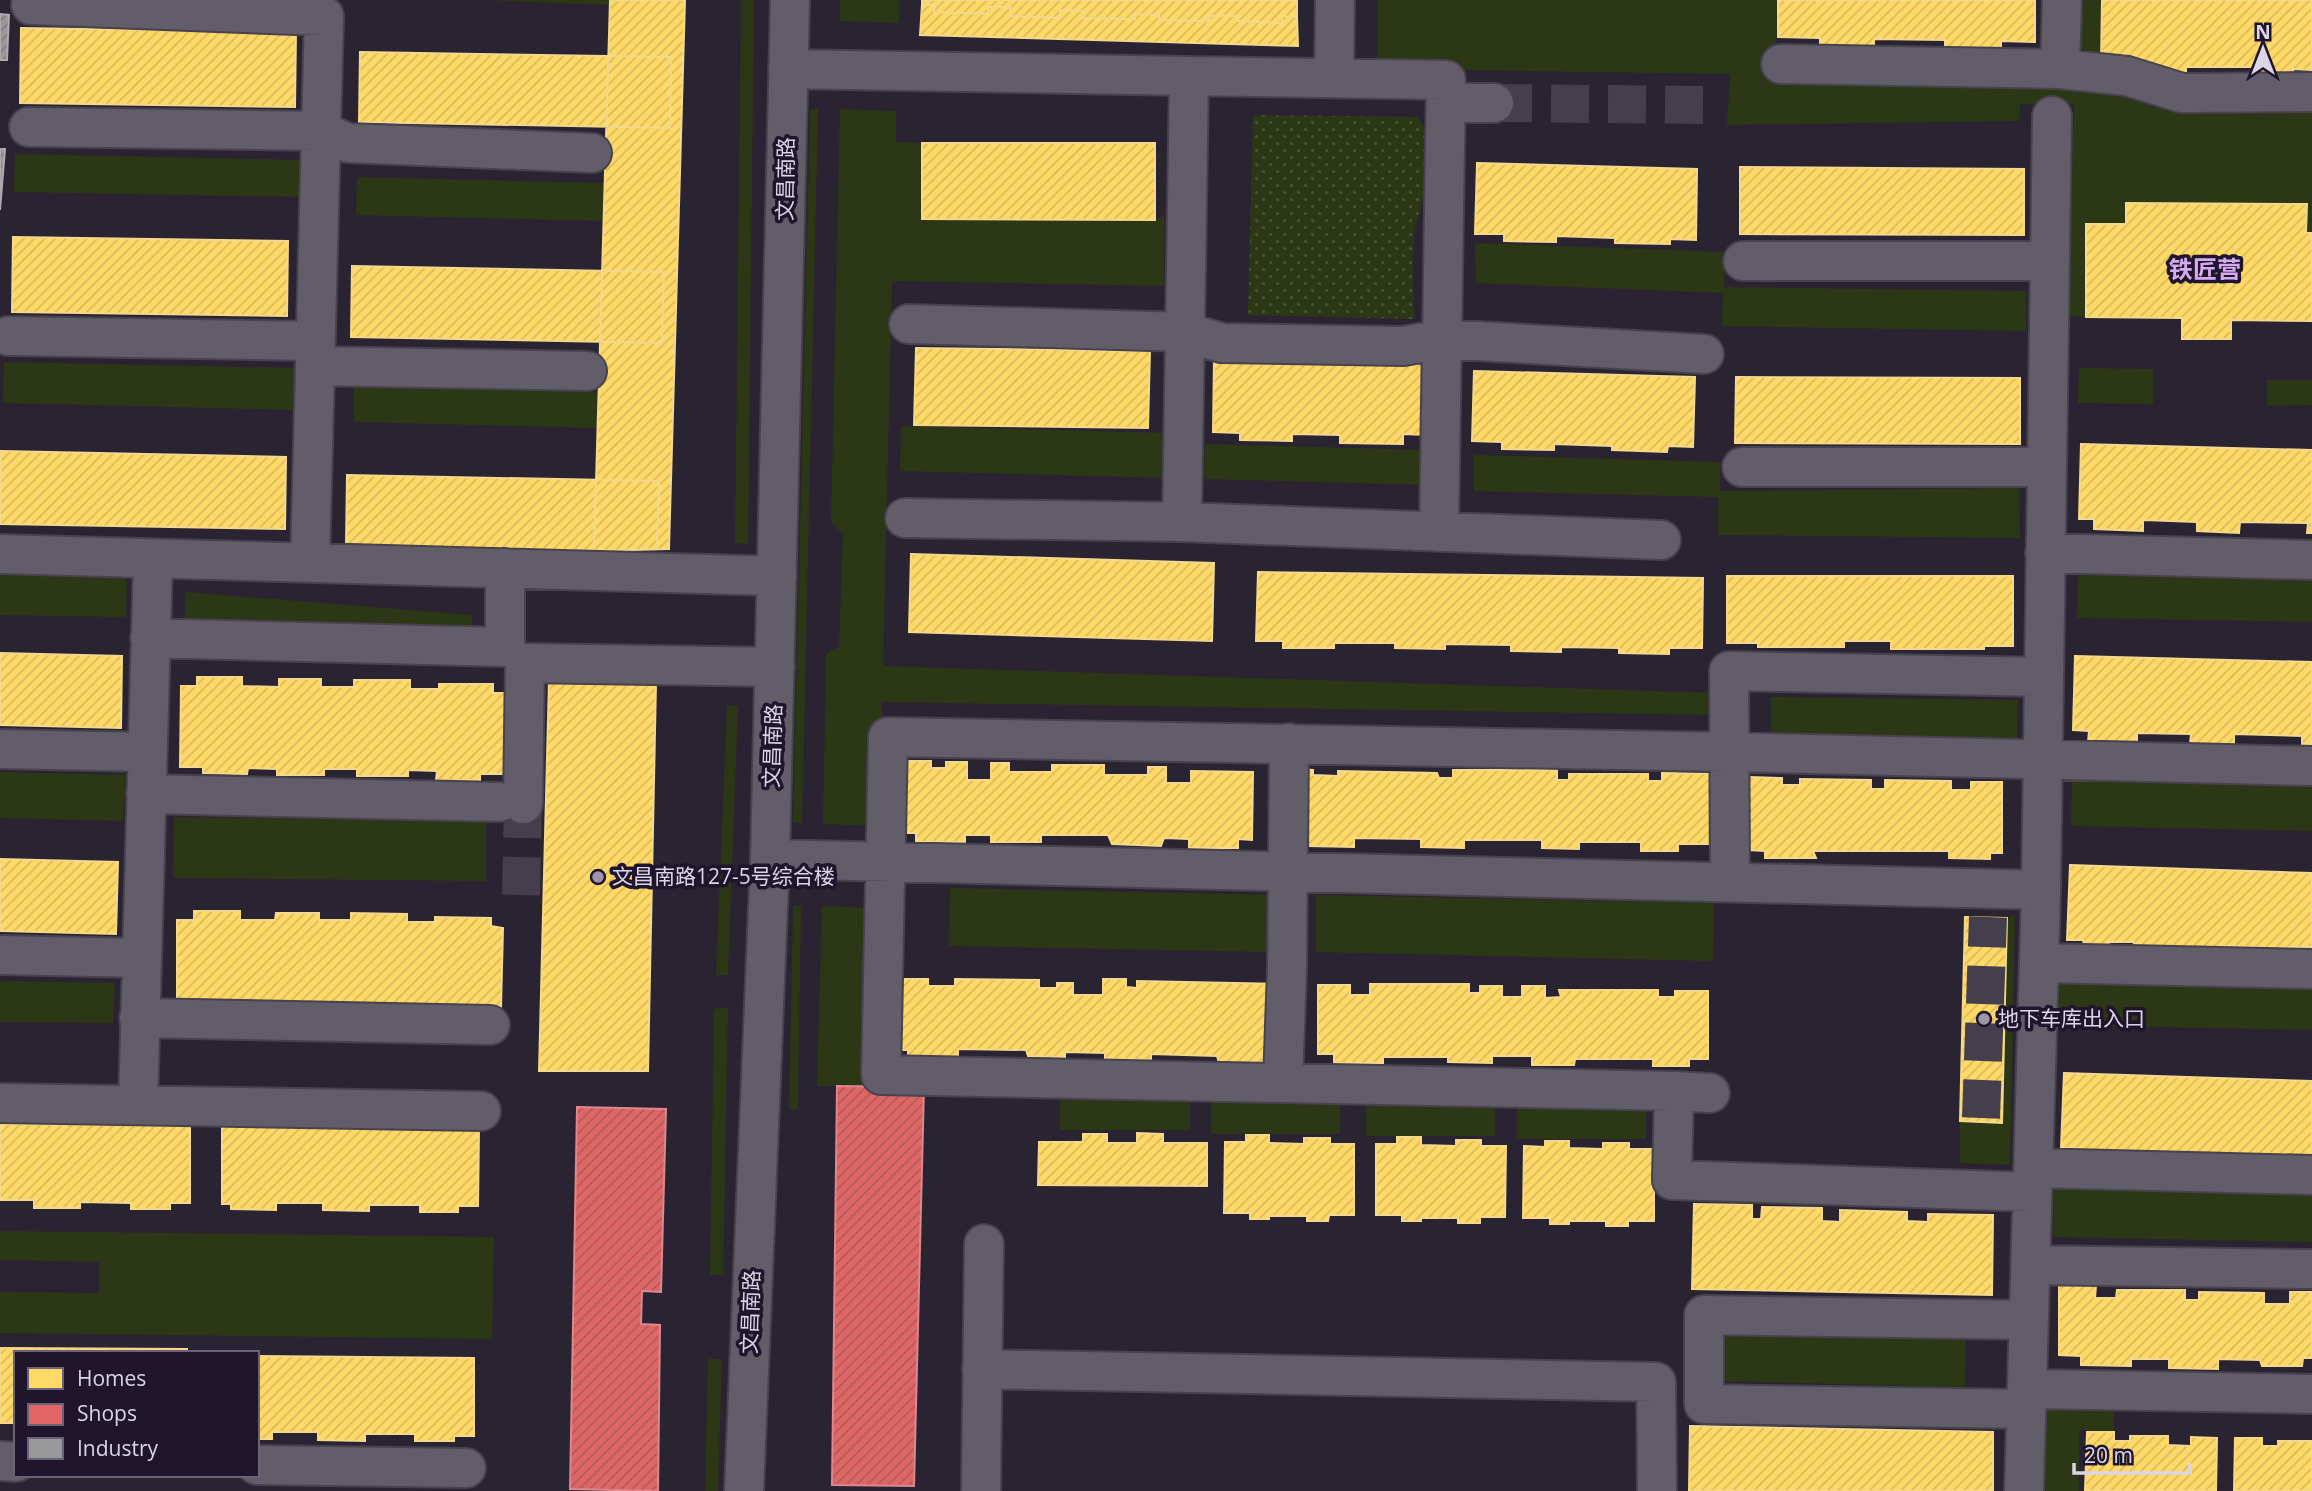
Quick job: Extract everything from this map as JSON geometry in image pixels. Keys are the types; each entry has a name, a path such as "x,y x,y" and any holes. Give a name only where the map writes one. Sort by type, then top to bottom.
{"street":[{"path":"32,0 31,5 324,16 310,563"},
{"name":"文昌南路","path":"744,1491 770,859 790,0"},
{"path":"1334,78 1335,0"},
{"path":"2060,69 2062,0"},
{"path":"1781,64 2060,69 2127,76 2182,93 2312,92"},
{"path":"789,69 1446,80 1439,532"},
{"path":"1182,522 1189,76"},
{"path":"1446,103 1494,103"},
{"path":"2024,1491 2041,890 2052,116"},
{"path":"29,127 321,131 348,143 592,153"},
{"path":"1743,261 2050,261"},
{"path":"909,324 1185,332 1222,343 1403,346 1442,339 1704,354"},
{"path":"8,336 587,371"},
{"path":"1742,467 2047,467"},
{"path":"905,518 1182,522 1661,540"},
{"path":"2045,553 2312,560"},
{"path":"0,554 777,576"},
{"path":"138,1105 153,559"},
{"path":"150,638 505,647 505,568"},
{"path":"146,794 511,803 525,663 775,667"},
{"path":"1730,882 1729,671 2044,677"},
{"path":"2312,765 1728,751 888,737 881,1075 1692,1092 1672,1180 2033,1180 2312,1175"},
{"path":"1283,1083 1289,743"},
{"path":"0,749 147,752"},
{"path":"770,859 1730,882 1989,902 2041,890"},
{"path":"0,955 141,958"},
{"path":"2039,963 2312,969"},
{"path":"139,1018 490,1025"},
{"path":"0,1103 481,1111"},
{"path":"981,1491 984,1244"},
{"path":"2031,1265 2312,1269"},
{"path":"2029,1320 1704,1315 1704,1404 2312,1394"},
{"path":"982,1369 1656,1382 1657,1491"},
{"path":"259,1465 466,1468"}],"green space":[{"path":"485,0 610,0 609,5"},
{"path":"741,0 754,0 748,544 735,543"},
{"path":"840,0 899,0 899,23 840,21"},
{"path":"1378,0 1778,0 1775,75 2103,85 2153,107 2312,109 2312,233 2306,233 2306,204 2127,203 2126,224 2086,224 2086,317 2068,316 2074,104 2020,104 2019,121 1727,125 1730,74 1377,69"},
{"path":"2081,0 2102,0 2101,64 2079,64"},
{"path":"818,108 802,823 793,823 810,110"},
{"path":"840,109 896,111 896,142 922,143 923,219 1155,220 1164,216 1164,286 892,281 883,666 1714,693 1714,715 882,702 879,826 823,824 826,654 839,646 843,534 831,522"},
{"path":"1253,115 1417,117 1426,132 1431,162 1414,237 1414,319 1248,315"},
{"path":"15,154 302,160 301,197 14,192"},
{"path":"357,177 604,183 603,221 356,215"},
{"path":"1475,243 1725,252 1724,287 2026,291 2026,331 1722,326 1723,293 1476,283"},
{"path":"4,362 298,368 297,410 3,403"},
{"path":"2079,368 2153,369 2153,404 2078,403"},
{"path":"2267,380 2312,380 2312,405 2267,406"},
{"path":"354,386 598,392 597,428 354,422"},
{"path":"901,426 1167,433 1166,478 900,471"},
{"path":"1205,444 1428,450 1427,485 1204,479"},
{"path":"1474,455 1720,462 1720,491 2019,488 2020,538 1718,535 1718,497 1474,491"},
{"path":"2078,569 2312,574 2312,622 2077,618"},
{"path":"0,571 121,574 127,583 126,617 0,615"},
{"path":"185,592 472,615 472,632 185,629"},
{"path":"1771,697 2018,700 2017,739 1771,737"},
{"path":"727,705 738,706 728,975 716,975"},
{"path":"0,772 126,775 123,821 0,818"},
{"path":"2072,778 2312,783 2312,831 2071,826"},
{"path":"174,817 486,821 486,881 173,878"},
{"path":"950,888 1279,895 1278,952 949,946"},
{"path":"1316,895 1714,903 1713,961 1316,952"},
{"path":"793,906 801,906 798,1109 789,1110"},
{"path":"822,906 875,908 870,1087 817,1086"},
{"path":"2015,915 2010,1165 1960,1163 1960,1121 2002,1123 2007,918"},
{"path":"2057,980 2312,985 2312,1030 2057,1025"},
{"path":"0,981 115,983 113,1023 0,1022"},
{"path":"728,1007 723,1275 710,1275 714,1009"},
{"path":"1060,1095 1190,1095 1190,1130 1060,1130"},
{"path":"1211,1100 1340,1100 1340,1134 1211,1134"},
{"path":"1366,1102 1495,1102 1495,1136 1366,1136"},
{"path":"1517,1104 1646,1104 1646,1139 1517,1139"},
{"path":"2054,1185 2312,1190 2312,1242 2053,1237"},
{"path":"0,1231 494,1237 492,1339 0,1333 0,1292 99,1293 99,1262 0,1260"},
{"path":"1720,1329 1966,1335 1965,1387 1719,1381"},
{"path":"708,1359 722,1359 718,1491 705,1491"},
{"path":"2114,1406 2114,1432 2079,1430 2079,1491 2040,1491 2042,1407"}],"building: Homes":[{"path":"610,0 685,0 669,549 594,551"},
{"path":"922,0 1297,0 1297,17 1282,16 1282,23 1238,21 1238,16 1209,16 1209,21 1159,20 1159,15 1135,14 1135,19 1083,18 1084,11 1060,10 1060,18 1010,16 1010,7 988,7 988,14 934,12 934,5 922,4"},
{"path":"1778,0 2035,0 2035,42 2001,41 2001,48 1945,47 1945,40 1874,39 1874,47 1820,46 1820,38 1778,37"},
{"path":"2102,0 2312,0 2312,70 2293,69 2293,80 2251,80 2252,67 2186,67 2186,78 2101,64"},
{"path":"922,4 934,5 934,12 988,14 988,7 1010,7 1010,16 1060,18 1060,10 1084,11 1083,18 1135,19 1135,14 1159,15 1159,20 1209,21 1209,16 1238,16 1238,21 1282,23 1282,16 1297,17 1298,46 920,35"},
{"path":"21,28 296,32 295,107 20,103"},
{"path":"360,52 671,57 670,128 359,122"},
{"path":"922,143 1155,143 1155,220 922,219"},
{"path":"1477,163 1697,169 1696,240 1670,239 1670,244 1615,243 1615,238 1556,236 1556,242 1504,241 1504,234 1475,234"},
{"path":"1740,167 2024,169 2024,235 1740,234"},
{"path":"2126,203 2307,204 2306,233 2312,233 2312,321 2231,320 2231,339 2182,339 2182,318 2086,317 2086,224 2126,224"},
{"path":"13,237 288,241 287,316 12,312"},
{"path":"352,266 664,272 662,343 351,337"},
{"path":"916,348 1150,351 1148,428 914,425"},
{"path":"1214,359 1429,363 1427,435 1403,434 1403,444 1340,443 1340,435 1292,434 1292,441 1240,440 1240,433 1213,432"},
{"path":"1474,371 1695,377 1693,447 1668,446 1667,452 1612,450 1612,446 1554,444 1554,450 1502,449 1502,442 1472,441"},
{"path":"1736,377 2020,378 2020,444 1735,443"},
{"path":"2081,444 2312,450 2312,533 2307,533 2308,523 2240,522 2239,533 2197,531 2197,522 2143,520 2143,531 2094,529 2094,519 2079,519"},
{"path":"1,451 286,457 285,529 0,524"},
{"path":"347,475 659,481 657,549 594,551 346,546"},
{"path":"911,554 1214,563 1212,641 909,632"},
{"path":"1258,572 1703,578 1702,648 1669,648 1669,654 1619,653 1619,648 1561,647 1561,652 1511,651 1511,645 1445,644 1445,649 1395,648 1395,643 1334,643 1334,648 1283,648 1283,641 1256,641"},
{"path":"1727,576 2013,576 2013,646 1984,646 1984,649 1891,649 1891,641 1844,641 1844,647 1758,647 1758,643 1727,643"},
{"path":"0,653 122,656 121,728 0,725"},
{"path":"2075,656 2312,662 2312,745 2302,744 2302,736 2234,734 2234,745 2190,744 2191,734 2137,733 2137,743 2088,742 2089,731 2073,730"},
{"path":"197,677 242,677 242,686 279,687 279,679 321,679 321,687 354,687 354,680 410,680 410,689 439,689 439,684 493,684 493,693 507,693 506,774 480,774 480,780 436,780 437,771 408,770 408,776 357,776 357,769 324,769 324,775 277,775 277,769 248,768 247,774 203,773 203,767 180,767 181,686 197,686"},
{"name":"文昌南路127-5号综合楼","path":"549,680 656,683 648,1071 539,1071"},
{"path":"901,761 931,761 931,768 946,768 946,762 967,762 967,780 991,780 991,763 1009,763 1009,772 1052,772 1052,765 1104,765 1104,775 1148,775 1148,767 1166,767 1166,783 1191,783 1191,771 1253,772 1252,840 1238,839 1238,848 1189,848 1189,839 1164,838 1161,846 1112,844 1108,835 1041,835 1041,842 991,842 991,835 965,835 965,842 916,842 916,833 901,833"},
{"path":"1295,769 1313,770 1313,775 1338,776 1338,771 1437,773 1439,778 1453,778 1453,770 1557,770 1557,780 1569,780 1569,774 1648,774 1648,781 1662,781 1662,773 1716,774 1716,844 1678,844 1678,851 1641,851 1641,842 1579,842 1579,849 1542,848 1542,840 1464,840 1464,848 1421,847 1421,839 1354,838 1354,847 1308,846 1308,837 1294,837"},
{"path":"1749,777 1782,778 1782,785 1800,785 1800,779 1871,780 1871,789 1885,789 1885,780 1951,781 1951,790 1971,790 1971,782 2002,782 2002,853 1990,853 1990,859 1949,858 1949,851 1813,851 1816,858 1765,858 1765,851 1748,850"},
{"path":"0,859 118,862 116,934 0,931"},
{"path":"2070,865 2312,873 2312,947 2288,947 2288,956 2258,955 2258,947 2224,946 2223,955 2191,954 2191,947 2167,946 2167,954 2133,954 2134,942 2109,942 2109,951 2085,950 2083,940 2067,940"},
{"path":"194,911 240,911 240,920 275,920 276,913 319,913 319,920 351,920 351,913 407,914 407,922 435,922 435,917 491,918 491,926 503,928 501,1007 476,1007 434,1013 434,1004 404,1004 404,1009 354,1009 354,1002 320,1002 320,1009 177,1001 177,920 194,920"},
{"name":"地下车库出入口","path":"1965,917 2007,918 2002,1123 1960,1121"},
{"path":"900,979 928,979 928,986 955,986 955,979 1039,980 1039,988 1057,988 1057,983 1073,983 1073,995 1103,995 1103,979 1126,979 1126,987 1137,988 1137,981 1283,984 1281,1056 1263,1055 1263,1064 1219,1063 1217,1056 1151,1054 1151,1060 1105,1059 1105,1053 1065,1052 1065,1057 1028,1056 1026,1050 958,1049 958,1057 908,1057 908,1050 899,1050"},
{"path":"1370,984 1469,984 1469,993 1480,993 1480,986 1502,986 1502,997 1522,997 1522,986 1545,986 1545,998 1561,997 1559,990 1658,990 1658,997 1675,997 1675,991 1708,991 1708,1059 1689,1059 1689,1066 1653,1066 1653,1059 1575,1059 1574,1065 1532,1065 1532,1056 1492,1056 1492,1063 1448,1062 1448,1057 1383,1057 1383,1063 1334,1063 1334,1054 1318,1054 1318,985 1350,985 1350,995 1370,995"},
{"path":"2064,1073 2312,1081 2312,1155 2282,1155 2282,1164 2128,1162 2128,1150 2104,1150 2103,1158 2080,1158 2077,1148 2061,1148"},
{"path":"0,1124 190,1125 190,1203 170,1203 170,1209 131,1209 131,1203 80,1202 80,1208 34,1208 34,1200 0,1200"},
{"path":"222,1126 479,1128 478,1206 458,1206 458,1212 420,1212 420,1205 369,1205 369,1211 323,1210 323,1203 276,1203 276,1210 231,1209 231,1204 222,1204"},
{"path":"1137,1133 1163,1134 1163,1143 1207,1143 1207,1186 1038,1185 1039,1142 1083,1142 1083,1134 1107,1134 1107,1143 1137,1143"},
{"path":"1246,1135 1269,1135 1269,1143 1304,1144 1304,1138 1330,1138 1330,1144 1354,1144 1354,1215 1329,1215 1328,1221 1307,1221 1307,1216 1250,1219 1250,1213 1224,1213 1225,1142 1246,1142"},
{"path":"1397,1137 1421,1137 1421,1145 1456,1146 1456,1140 1481,1140 1481,1146 1506,1146 1505,1217 1480,1217 1480,1223 1458,1223 1458,1218 1402,1221 1402,1215 1376,1215 1376,1144 1397,1144"},
{"path":"1545,1141 1569,1141 1569,1148 1603,1149 1603,1143 1629,1143 1629,1149 1654,1149 1654,1221 1628,1221 1628,1226 1606,1226 1606,1221 1550,1224 1550,1218 1523,1218 1524,1146 1545,1147"},
{"path":"1694,1204 1752,1205 1752,1219 1761,1219 1762,1207 1822,1208 1822,1221 1840,1222 1840,1210 1907,1212 1907,1221 1928,1222 1928,1214 1993,1215 1992,1295 1692,1289"},
{"path":"2059,1285 2096,1286 2095,1298 2116,1298 2117,1290 2185,1290 2185,1300 2199,1300 2199,1292 2264,1293 2264,1304 2290,1304 2290,1292 2312,1292 2312,1358 2303,1358 2302,1366 2262,1366 2260,1360 2218,1359 2218,1369 2169,1368 2169,1359 2131,1359 2131,1366 2081,1365 2081,1356 2059,1355"},
{"path":"0,1348 187,1349 14,1351 14,1423 0,1423"},
{"path":"259,1356 474,1358 474,1436 454,1436 454,1441 415,1441 415,1434 365,1434 365,1441 318,1440 318,1432 272,1432 272,1439 259,1439"},
{"path":"1690,1426 1993,1432 1993,1491 1689,1491"},
{"path":"2087,1432 2114,1432 2114,1441 2130,1441 2130,1436 2168,1436 2168,1445 2191,1446 2191,1437 2217,1438 2216,1491 2085,1491"},
{"path":"2235,1438 2262,1438 2262,1446 2278,1446 2278,1441 2312,1441 2312,1491 2234,1491"}],"building: Shops":[{"path":"837,1086 924,1087 914,1486 832,1485"},
{"path":"577,1107 666,1109 661,1292 642,1291 641,1324 660,1325 658,1491 570,1489"}],"building: Industry":[{"path":"0,14 9,15 7,60 0,60"},
{"path":"0,149 5,149 0,210"}],"tunnel":[{"path":"1494,103 1705,105"},
{"path":"521,895 523,804"},
{"path":"1981,1118 1988,917"}],"place":[{"name":"文昌南路127-5号综合楼","path":"598,877"},
{"name":"地下车库出入口","path":"1984,1019"}],"district":[{"name":"铁匠营","path":"2205,270"}]}
